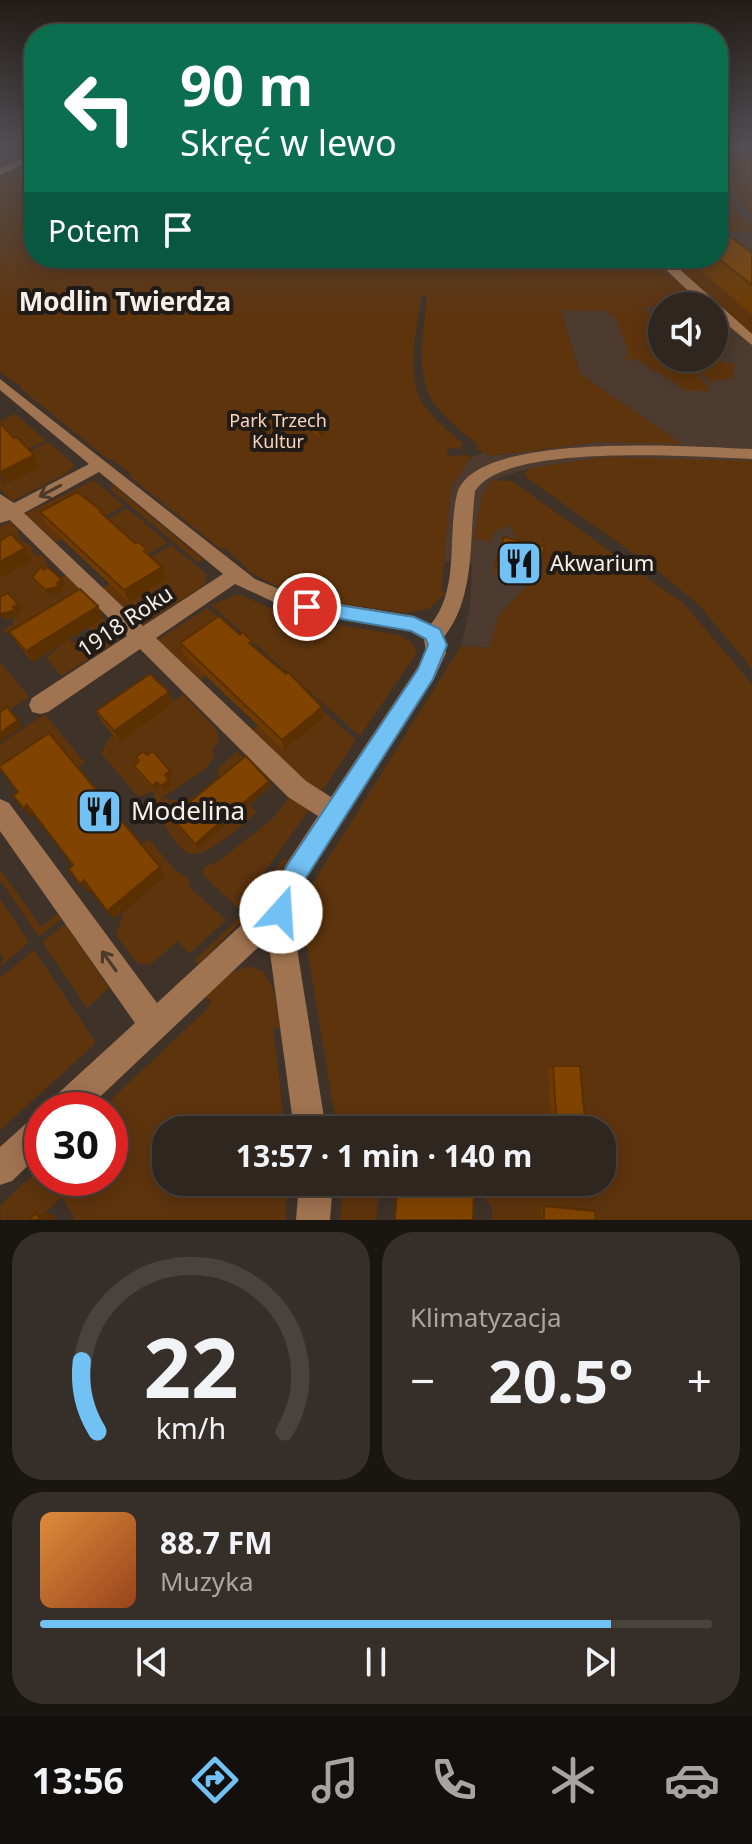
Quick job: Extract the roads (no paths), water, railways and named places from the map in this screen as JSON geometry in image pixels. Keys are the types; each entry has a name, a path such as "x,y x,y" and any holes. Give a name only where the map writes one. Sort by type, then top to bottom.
{"street":[{"path":"671,268 697,292"},
{"path":"728,320 752,341"},
{"path":"0,383 235,575 258,589 295,604 407,622 434,635 437,645 433,661 294,875 281,912 282,942 308,1116"},
{"path":"434,635 448,616 456,591 466,491 475,477 485,470 530,459 603,449 752,454"},
{"path":"100,465 4,510 142,638 297,789 334,813"},
{"name":"1918 Roku","path":"40,705 235,575"},
{"path":"0,811 154,1024"},
{"path":"82,1092 260,927 281,912"},
{"path":"0,1169 24,1147"},
{"path":"313,1220 315,1196"}],"place":[{"name":"Akwarium","path":"519,563"},
{"name":"Modelina","path":"100,811"}],"district":[{"name":"Modlin Twierdza","path":"125,302"}],"park label":[{"name":"Park Trzech Kultur","path":"278,431"}]}
